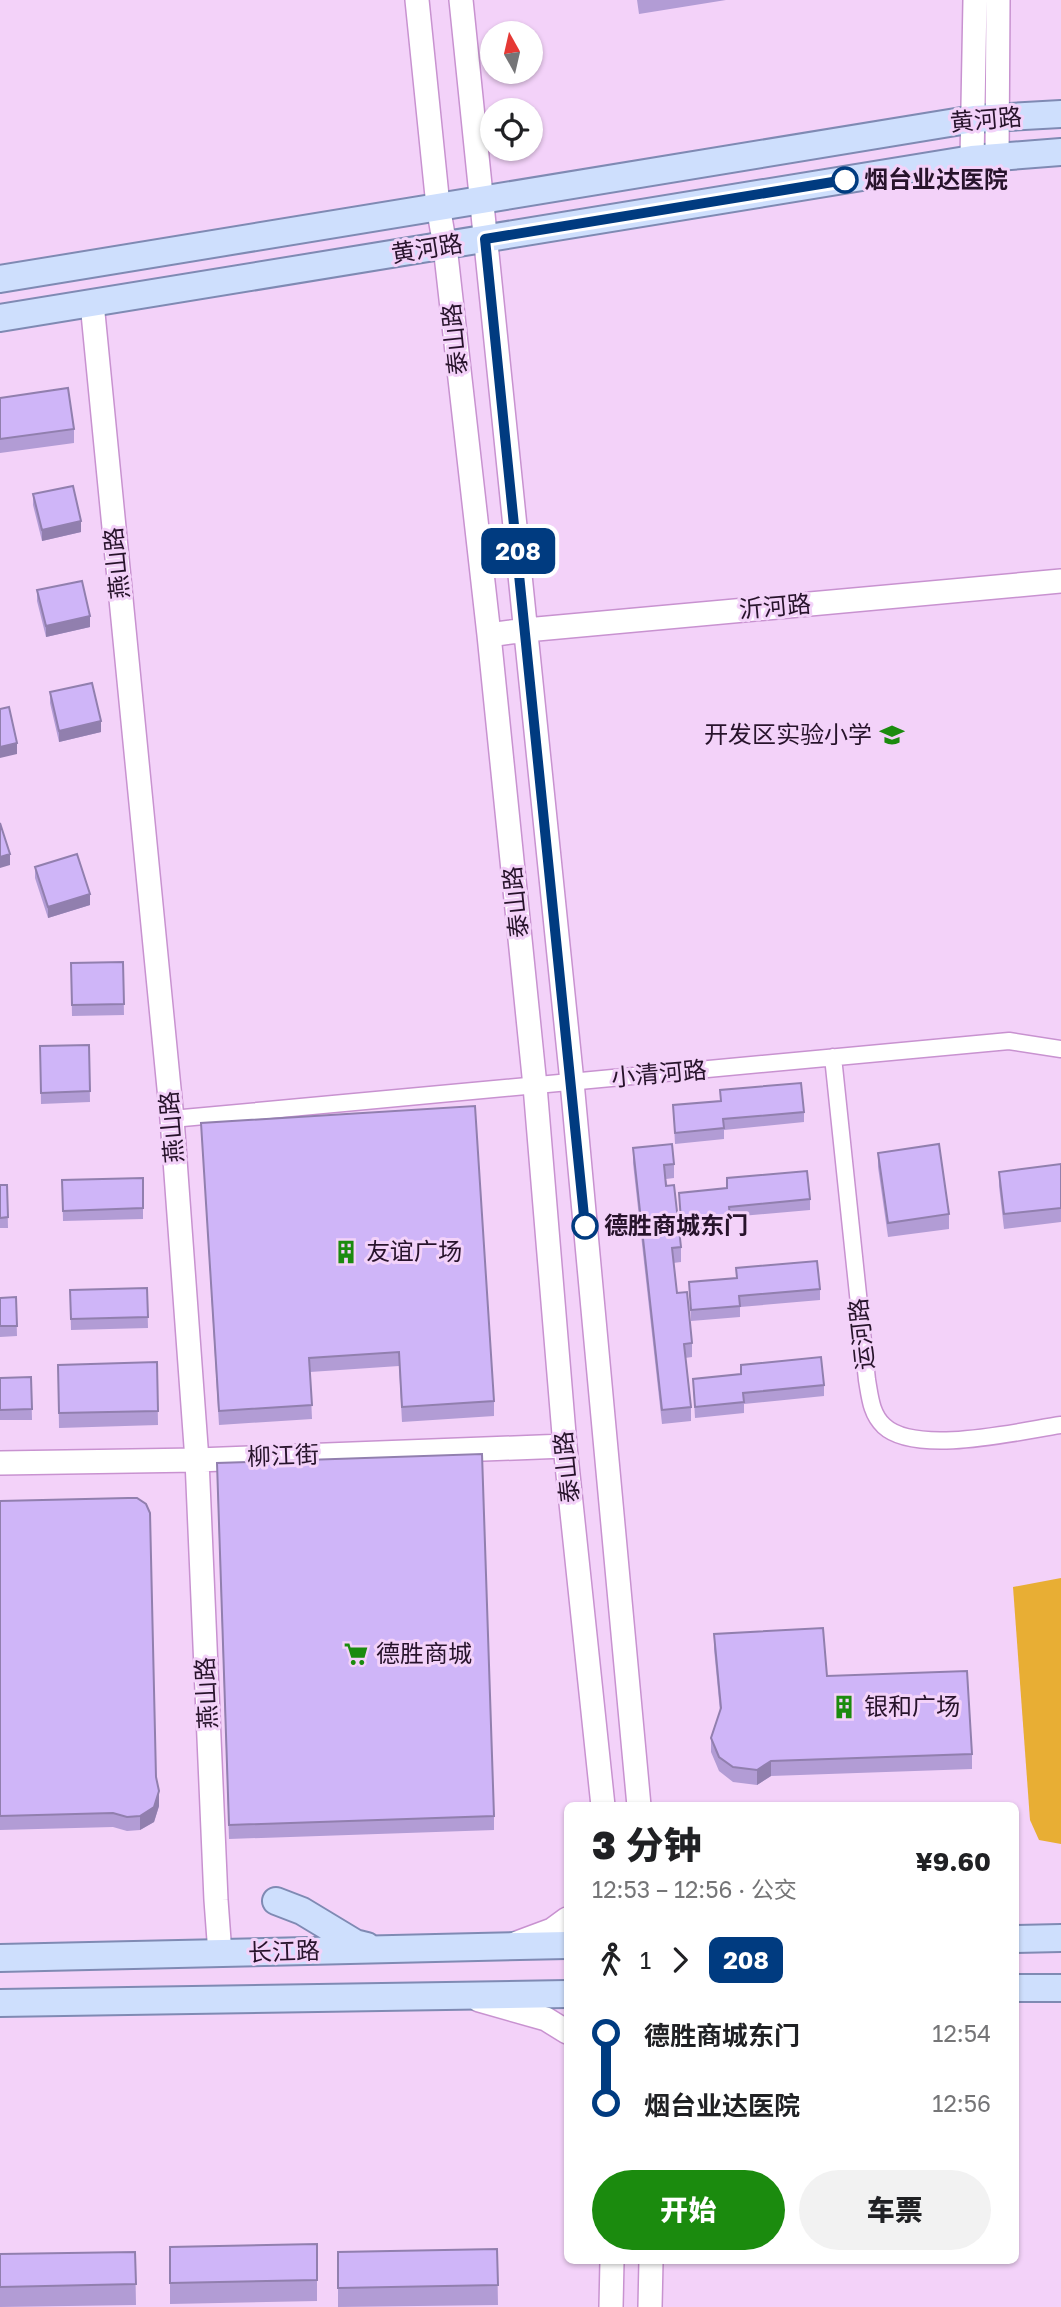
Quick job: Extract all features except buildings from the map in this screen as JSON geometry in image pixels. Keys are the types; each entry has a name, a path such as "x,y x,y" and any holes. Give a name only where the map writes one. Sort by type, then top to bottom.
{"main road":[{"name":"泰山路","path":"417,0 438,206 445,246 489,635 535,1086 565,1446 602,1802"},
{"name":"泰山路","path":"461,0 572,1082 640,1801"},
{"path":"975,0 986,118"},
{"path":"985,158 986,118 998,0"},
{"name":"黄河路","path":"0,278 986,118 1061,114"},
{"name":"黄河路","path":"0,318 985,158 1061,152"},
{"name":"燕山路","path":"92,303 172,1119 197,1460 220,1954"},
{"name":"沂河路","path":"489,635 1061,581"},
{"name":"柳江街","path":"0,1463 197,1460 565,1446"},
{"path":"276,1901 302,1911 355,1943 386,1949"},
{"path":"501,1947 552,1930 564,1921"},
{"path":"1019,1939 1061,1938"},
{"name":"长江路","path":"0,1958 564,1945"},
{"path":"1019,1988 1061,1988"},
{"name":"长江路","path":"0,2003 564,1994"},
{"path":"463,1996 546,2019 564,2030"},
{"path":"611,2307 612,2264"},
{"path":"650,2307 651,2264"}],"street":[{"name":"小清河路","path":"172,1119 1009,1041 1061,1049"},
{"name":"运河路","path":"833,1057 872,1409 885,1427 916,1440 959,1440 1061,1425"}],"shaded area":[{"path":"1061,1578 1061,1844 1039,1840 1030,1820 1013,1587"}],"bus line":[{"name":"208","path":"585,1226 485,239 845,180"}],"place":[{"name":"烟台业达医院","path":"845,180"},
{"name":"开发区实验小学","path":"892,735"},
{"name":"德胜商城东门","path":"585,1226"},
{"name":"友谊广场","path":"346,1252"},
{"name":"德胜商城","path":"356,1654"},
{"name":"银和广场","path":"844,1707"}]}
